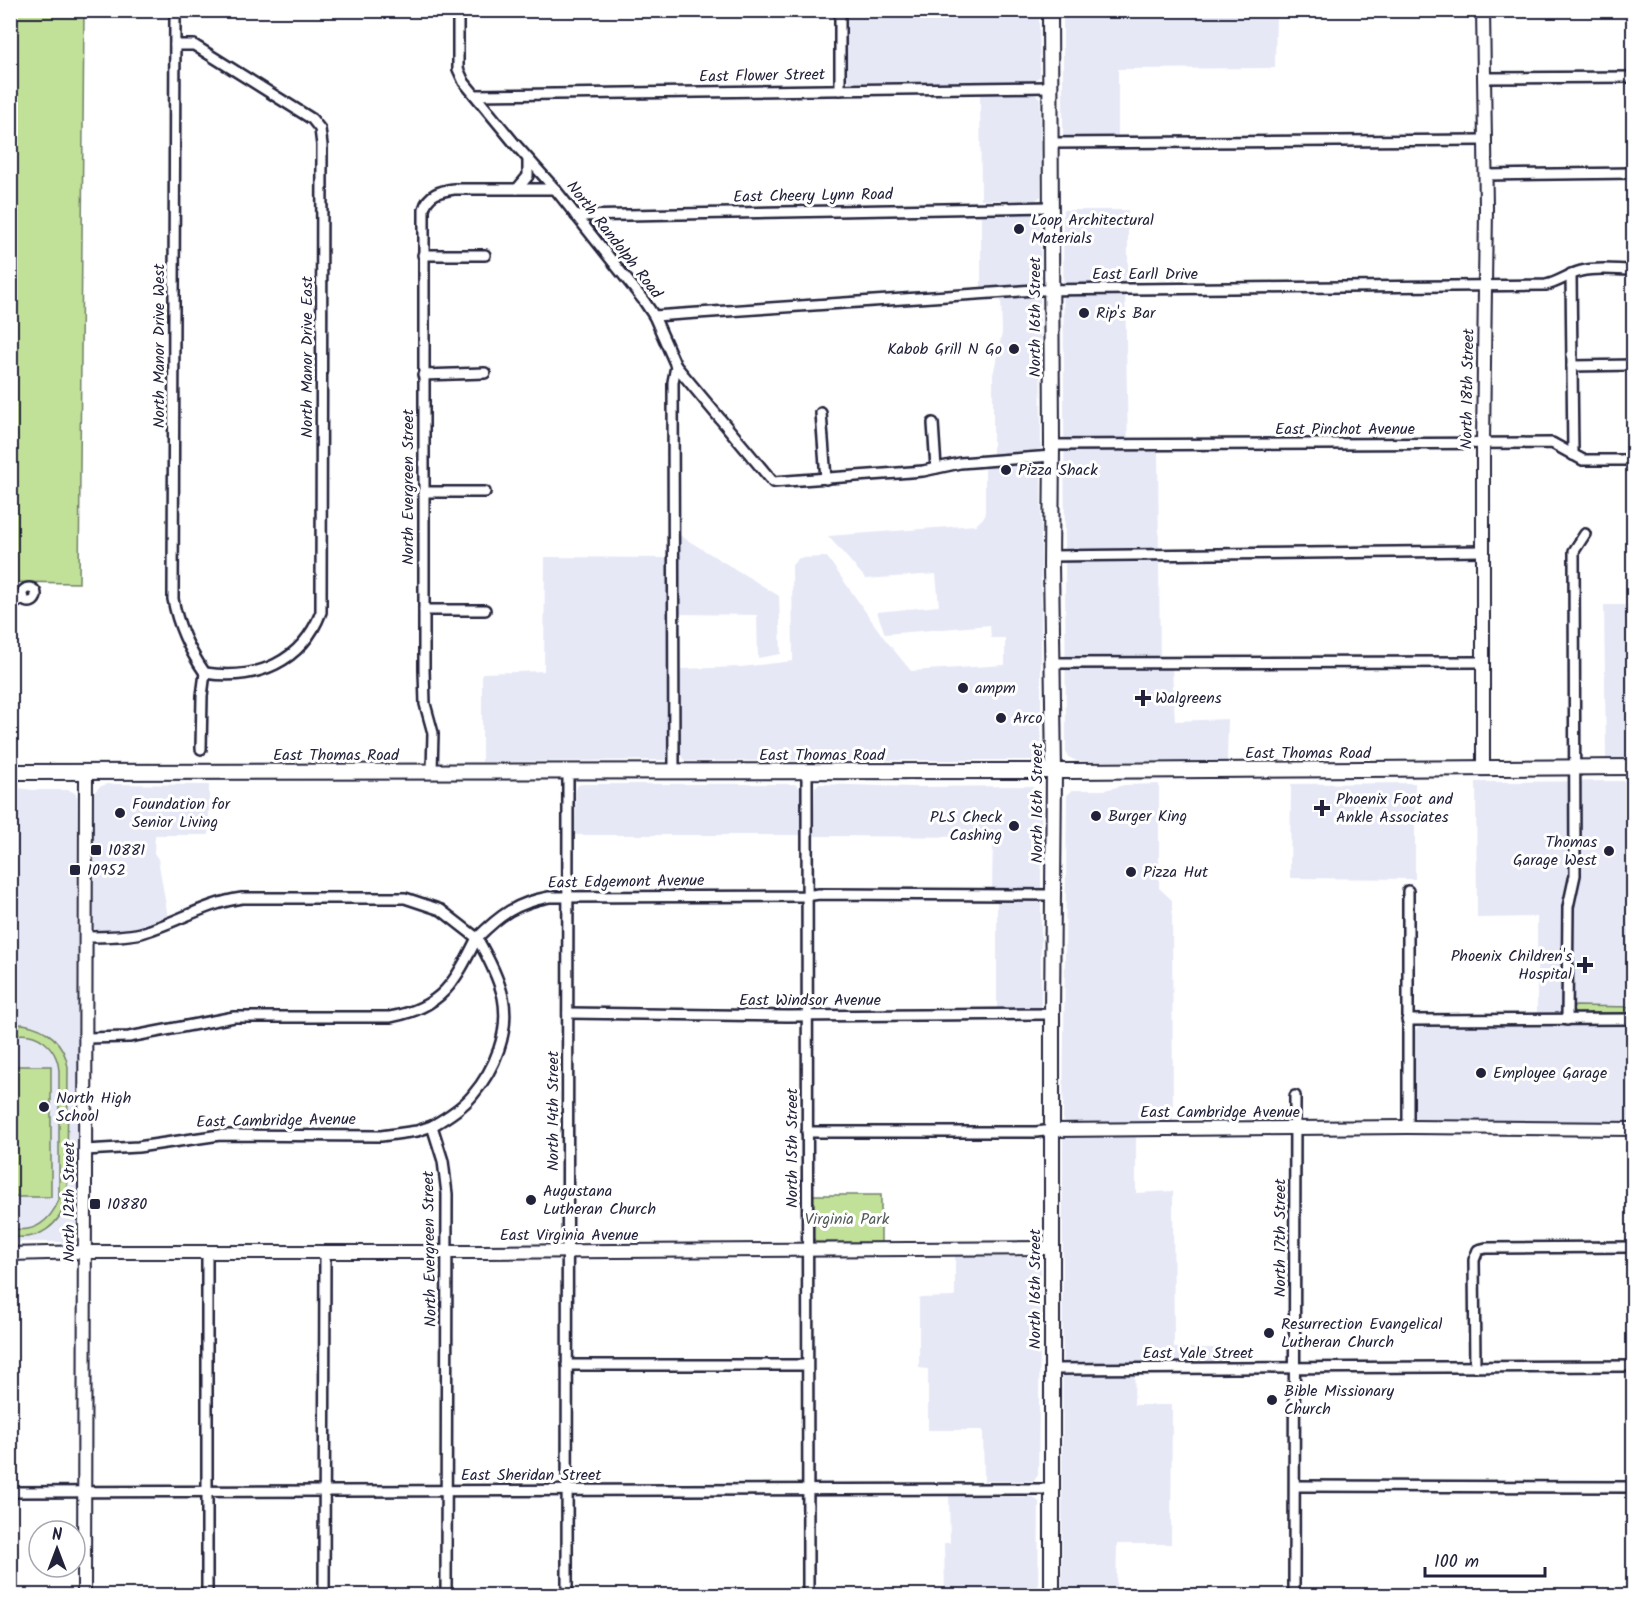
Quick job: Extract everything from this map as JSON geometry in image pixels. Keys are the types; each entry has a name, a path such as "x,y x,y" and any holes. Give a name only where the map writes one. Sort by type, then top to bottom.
{"main road":[{"name":"North 16th Street","path":"1050,10 1051,556 1054,771 1052,1596"},
{"name":"East Thomas Road","path":"10,772 1054,771 1634,767"}],"street":[{"name":"North Manor Drive West","path":"175,10 173,599 176,617 185,640 205,673"},
{"name":"North Randolph Road","path":"458,10 458,69 462,79 555,189 654,316 676,366 773,482"},
{"path":"840,10 840,90"},
{"name":"North 18th Street","path":"1483,10 1486,140 1483,769"},
{"name":"North Manor Drive East","path":"175,45 194,45 312,119 320,129 322,145 321,612 312,630 286,659 256,672 239,675 205,673"},
{"path":"1484,78 1634,77"},
{"name":"East Flower Street","path":"475,95 1050,87"},
{"path":"1050,143 1486,140"},
{"path":"517,189 528,176 528,158"},
{"path":"1486,175 1634,174"},
{"path":"517,189 555,189"},
{"name":"North Evergreen Street","path":"432,771 433,733 425,704 424,683 423,219 426,202 441,190 517,189"},
{"name":"East Cheery Lynn Road","path":"576,216 1051,207"},
{"path":"423,255 485,255"},
{"name":"East Earll Drive","path":"654,316 1051,289 1546,285 1559,282 1570,274 1584,270 1634,270"},
{"path":"1570,274 1573,454"},
{"path":"1572,366 1634,365"},
{"path":"674,772 673,382 676,366"},
{"path":"423,375 485,374"},
{"path":"821,413 826,479"},
{"path":"933,423 936,468"},
{"name":"East Pinchot Avenue","path":"773,482 898,473 1052,450 1552,442 1583,460 1634,460"},
{"path":"423,492 485,492"},
{"path":"1567,1020 1567,924 1575,875 1575,551 1585,534"},
{"path":"1051,556 1483,551"},
{"path":"10,606 23,598"},
{"path":"424,610 485,610"},
{"path":"1052,663 1483,662"},
{"path":"201,749 205,673"},
{"name":"North 14th Street","path":"567,1596 568,771"},
{"name":"North 15th Street","path":"807,771 808,1596"},
{"name":"North 12th Street","path":"84,1596 86,772"},
{"path":"1408,891 1408,1127"},
{"name":"East Edgemont Avenue","path":"477,938 496,919 529,900 568,896 1053,895"},
{"path":"86,937 122,936 143,932 219,902 230,900 271,897 393,897 416,901 441,910 477,938 495,972 503,998 505,1022 500,1050 488,1074 472,1096 452,1114 432,1126"},
{"path":"86,1038 137,1036 234,1017 390,1017 412,1013 436,999 452,985 477,938"},
{"name":"East Windsor Avenue","path":"568,1013 1052,1014"},
{"path":"1407,1020 1634,1019"},
{"name":"North 17th Street","path":"1294,1596 1295,1096"},
{"name":"North Evergreen Street","path":"432,1126 446,1178 446,1596"},
{"name":"East Cambridge Avenue","path":"85,1150 138,1147 220,1135 381,1136 417,1131 432,1126"},
{"name":"East Cambridge Avenue","path":"807,1132 1036,1132 1408,1127 1634,1129"},
{"name":"East Virginia Avenue","path":"10,1246 71,1246 85,1252"},
{"path":"1475,1367 1474,1260 1478,1250 1486,1248 1634,1247"},
{"name":"East Virginia Avenue","path":"10,1254 1052,1248"},
{"path":"207,1252 207,1596"},
{"path":"324,1596 325,1252"},
{"path":"567,1365 807,1365"},
{"name":"East Yale Street","path":"1052,1369 1634,1366"},
{"path":"1295,1486 1634,1487"},
{"name":"East Sheridan Street","path":"10,1492 1052,1489"}],"shaded area":[{"path":"847,11 1039,11 1040,76 1034,81 850,82 846,78"},
{"path":"1063,11 1276,11 1275,68 1118,69 1118,141 1063,141"},
{"path":"980,93 1034,94 1040,98 1041,196 1036,200 981,200"},
{"path":"1063,210 1128,210 1128,281 1125,282 1128,450 1158,450 1160,669 1172,669 1175,721 1228,719 1227,761 1077,761 1068,757 1066,751"},
{"path":"1037,213 1040,218 1041,280 1036,283 981,287 981,214"},
{"path":"1037,296 1040,299 1041,448 993,454 993,375 1002,333 1001,298"},
{"path":"1036,462 1041,467 1041,753 1031,760 685,761 681,755 681,669 741,667 793,661 792,565 799,558 827,557 884,638 911,671 1005,665 1005,638 991,638 990,625 885,634 877,612 939,606 936,574 866,579 828,536 976,525 985,516 985,465"},
{"path":"679,535 779,596 781,654 758,658 757,615 680,614"},
{"path":"545,557 668,558 668,754 665,760 482,762 482,673 544,671"},
{"path":"1604,605 1633,605 1633,758 1606,759"},
{"name":"Phoenix Children's Hospital","path":"1633,781 1633,1122 1486,1123 1418,1120 1414,1117 1414,1033 1416,1029 1421,1027 1537,1025 1537,917 1477,918 1476,782"},
{"path":"1415,783 1415,879 1290,878 1291,784"},
{"path":"107,784 209,785 209,835 155,835 154,853 158,859 168,917 132,928 97,933 93,926 93,794 99,787"},
{"path":"795,784 801,792 800,835 575,835 576,790 578,785"},
{"path":"819,784 912,787 1031,786 1041,793 1041,1008 997,1008 997,900 992,887 993,837 813,836 815,788"},
{"path":"1159,784 1159,888 1172,900 1173,1123 1066,1123 1063,1119 1067,795 1073,790 1105,790 1124,785"},
{"name":"North High School","path":"10,787 33,790 69,790 77,797 77,1226 72,1242 11,1242"},
{"path":"1136,1133 1136,1193 1173,1191 1174,1348 1227,1348 1227,1361 1135,1362 1134,1405 1172,1405 1171,1544 1117,1544 1116,1595 1062,1596 1063,1138 1065,1135"},
{"path":"955,1256 1035,1257 1041,1261 1038,1475 1034,1481 984,1481 983,1430 928,1430 928,1369 919,1368 919,1298 955,1297"},
{"path":"949,1496 1033,1497 1039,1502 1038,1595 945,1595 944,1543 950,1543"}],"green space":[{"path":"11,10 84,11 79,583 11,582"},
{"path":"1575,1006 1633,1007 1633,1014 1576,1015 1572,1010"},
{"path":"23,1024 47,1033 58,1043 66,1058 68,1067 67,1198 60,1216 47,1229 39,1234 21,1237 11,1236 11,1228 27,1229 40,1224 51,1214 59,1200 59,1071 54,1054 44,1042 29,1035 11,1036 11,1025"},
{"path":"11,1066 51,1066 51,1197 11,1197"},
{"name":"Virginia Park","path":"812,1195 881,1195 881,1243 816,1242 813,1238"}],"place":[{"name":"Loop Architectural Materials","path":"1019,229"},
{"name":"Rip's Bar","path":"1084,313"},
{"name":"Kabob Grill N Go","path":"1014,349"},
{"name":"Pizza Shack","path":"1006,470"},
{"name":"ampm","path":"963,688"},
{"name":"Walgreens","path":"1143,698"},
{"name":"Arco","path":"1001,718"},
{"name":"Phoenix Foot and Ankle Associates","path":"1322,808"},
{"name":"Foundation for Senior Living","path":"120,813"},
{"name":"Burger King","path":"1096,816"},
{"name":"PLS Check Cashing","path":"1014,826"},
{"name":"10881","path":"96,850"},
{"name":"Thomas Garage West","path":"1609,851"},
{"name":"10952","path":"75,870"},
{"name":"Pizza Hut","path":"1131,872"},
{"name":"Phoenix Children's Hospital","path":"1585,965"},
{"name":"Employee Garage","path":"1481,1073"},
{"name":"North High School","path":"44,1107"},
{"name":"Augustana Lutheran Church","path":"531,1200"},
{"name":"10880","path":"95,1204"},
{"name":"Resurrection Evangelical Lutheran Church","path":"1269,1333"},
{"name":"Bible Missionary Church","path":"1272,1400"}]}
